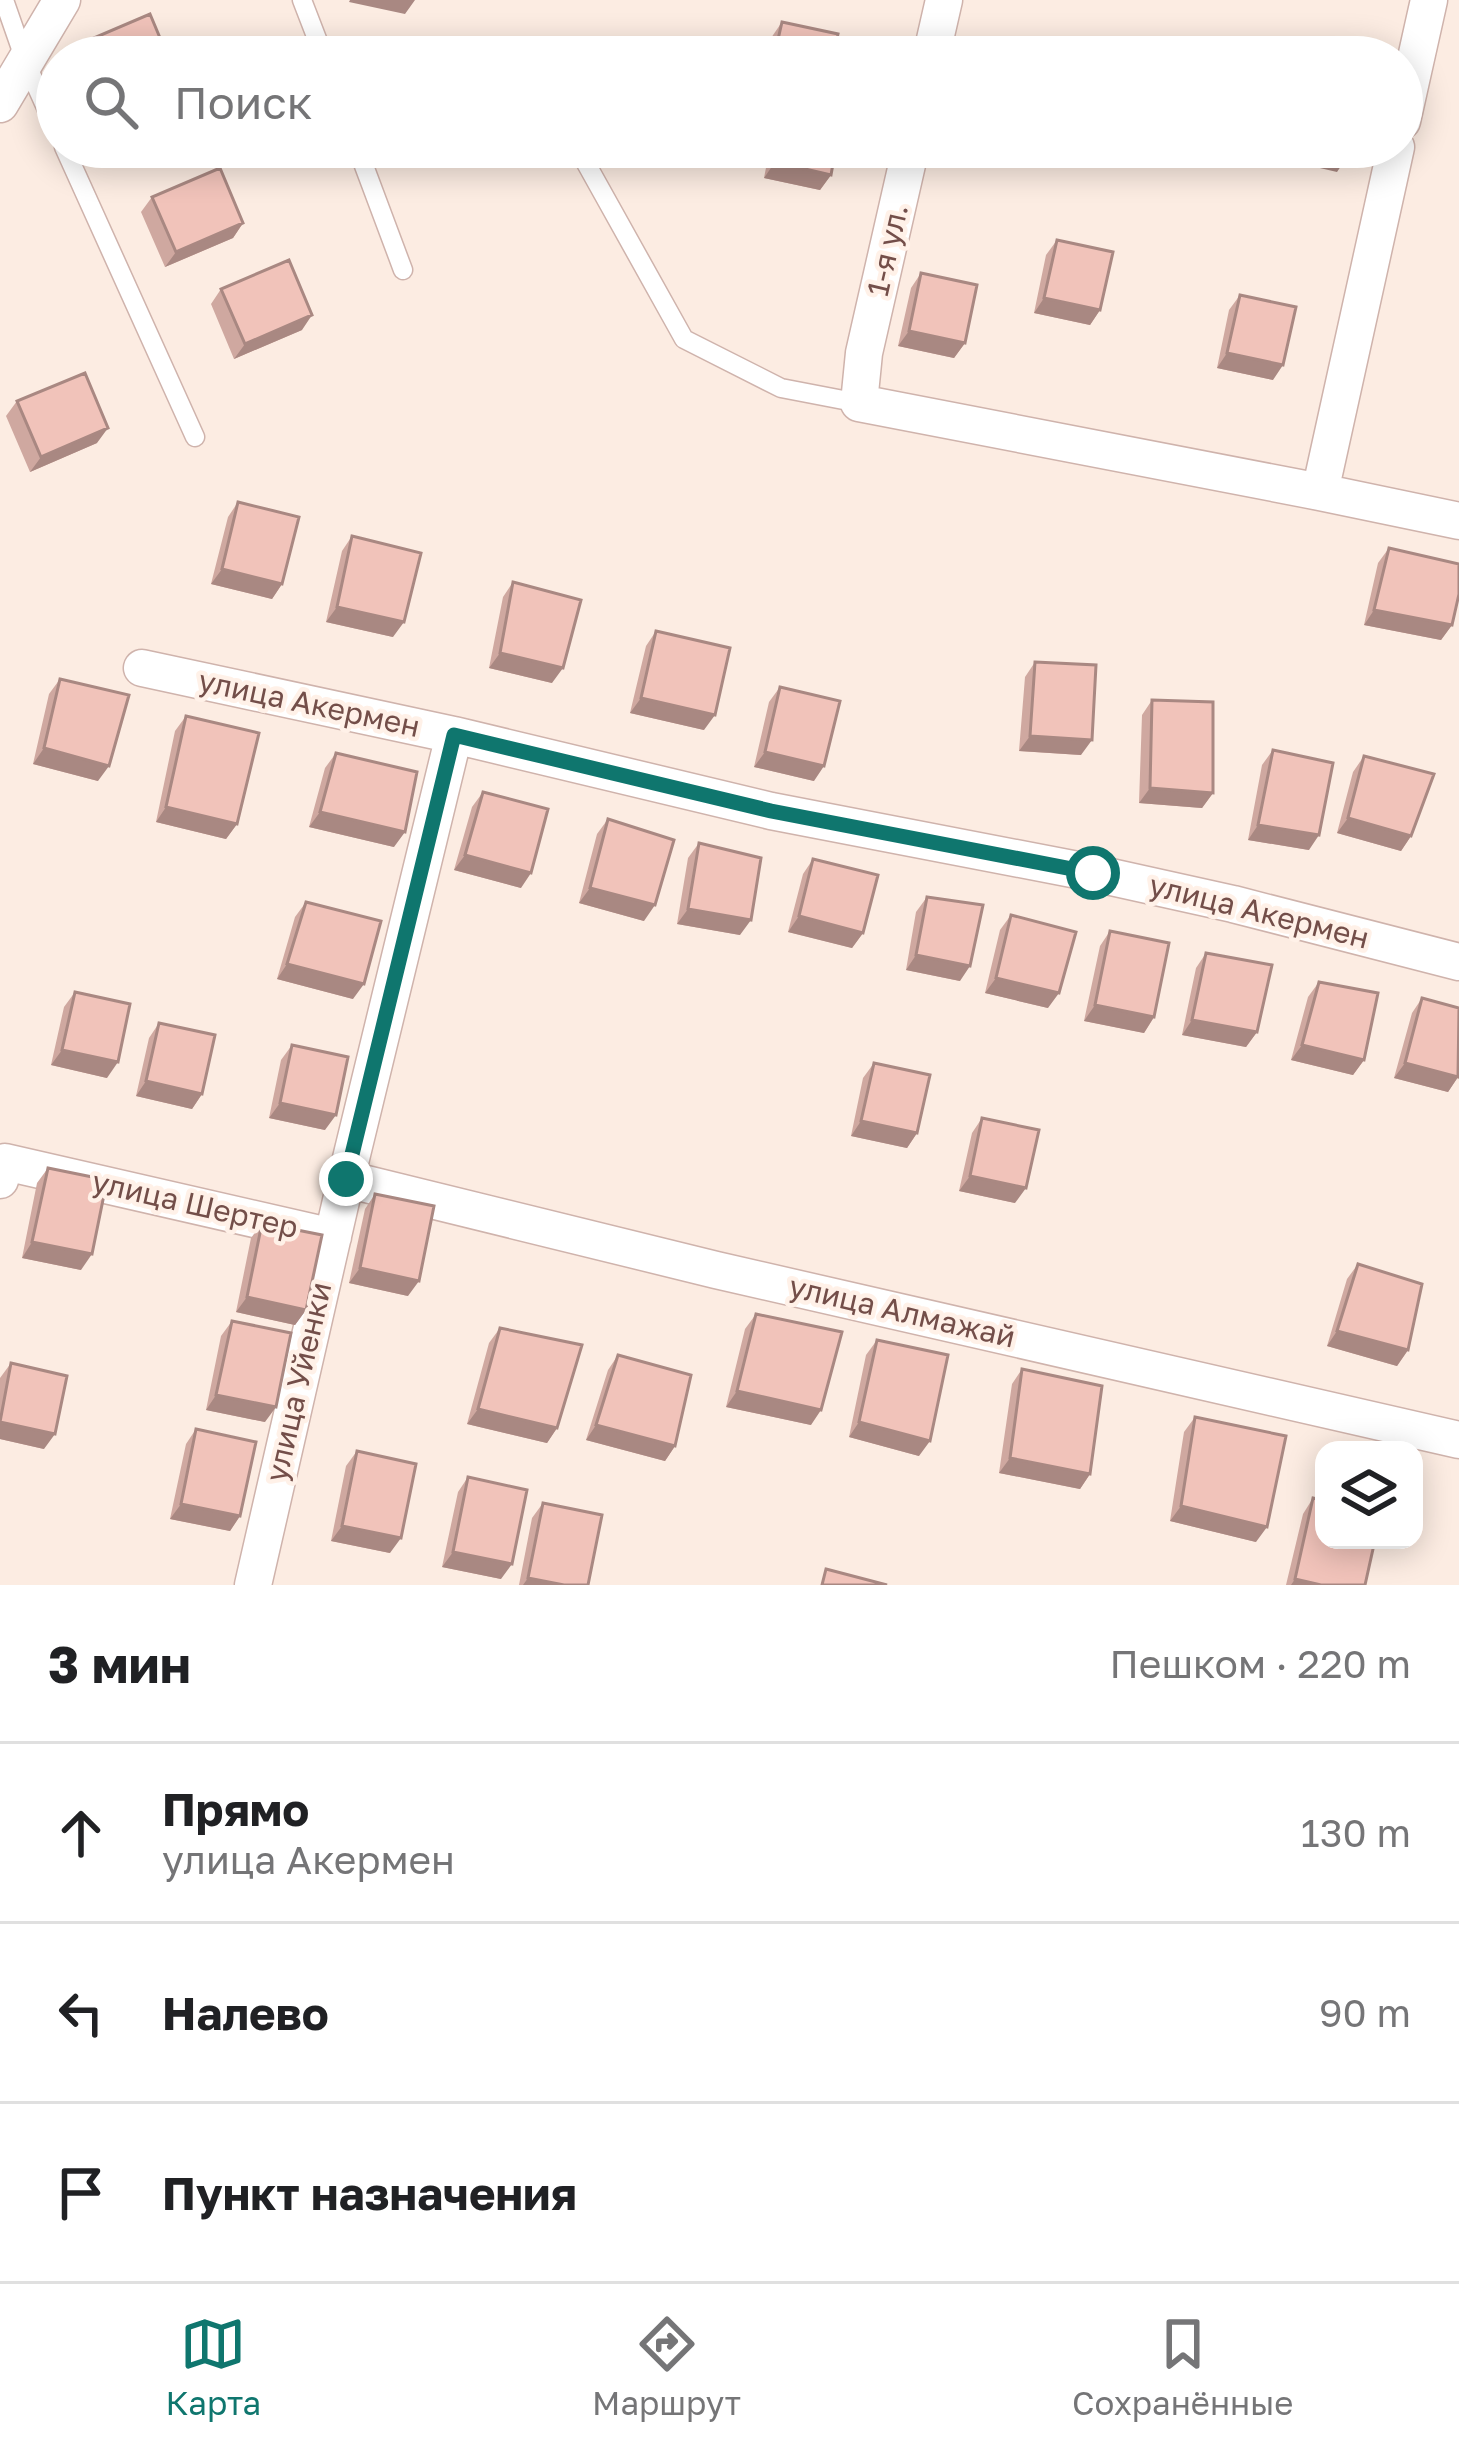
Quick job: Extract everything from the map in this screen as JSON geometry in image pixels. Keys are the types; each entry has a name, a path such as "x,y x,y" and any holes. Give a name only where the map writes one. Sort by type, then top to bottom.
{"street":[{"path":"41,36 62,0"},
{"path":"936,36 944,0"},
{"path":"1421,36 1429,0"},
{"path":"0,104 36,46"},
{"name":"1-я ул.","path":"859,404 865,353 906,168"},
{"path":"1320,492 1391,168"},
{"path":"859,404 1459,521"},
{"name":"улица Акермен","path":"142,668 454,735 771,811 1233,904 1459,962"},
{"name":"улица Уйенки","path":"253,1585 454,735"},
{"name":"улица Шертер","path":"0,1180 5,1162 333,1237"},
{"name":"улица Алмажай","path":"346,1179 716,1270 1459,1440"}],"lane":[{"path":"4,0 36,85"},
{"path":"302,0 316,36"},
{"path":"73,168 195,437"},
{"path":"365,168 403,270"},
{"path":"589,168 684,339 781,388 859,404"}],"building":[{"path":"150,14 159,36 98,36"},
{"path":"782,22 838,34 838,36 779,36"},
{"path":"220,168 243,223 176,252 152,197"},
{"path":"801,168 832,168 831,175"},
{"path":"1057,240 1113,252 1100,310 1044,298"},
{"path":"289,260 312,315 245,344 221,289"},
{"path":"921,273 977,285 965,343 909,331"},
{"path":"1240,295 1296,307 1283,365 1227,353"},
{"path":"85,373 108,428 41,457 17,401"},
{"path":"238,502 299,517 282,584 222,569"},
{"path":"352,536 421,553 404,622 337,607"},
{"path":"1389,548 1459,564 1452,625 1374,610"},
{"path":"513,582 581,600 563,668 500,653"},
{"path":"656,631 730,648 715,715 641,698"},
{"path":"1035,662 1096,665 1092,740 1030,736"},
{"path":"60,679 129,695 109,766 44,748"},
{"path":"780,687 840,701 824,766 765,752"},
{"path":"1152,700 1213,702 1213,793 1150,788"},
{"path":"186,716 259,733 237,824 166,807"},
{"path":"1273,750 1333,763 1319,835 1258,825"},
{"path":"336,753 417,772 405,832 320,812"},
{"path":"1364,756 1434,774 1411,836 1348,818"},
{"path":"483,792 548,809 531,873 465,855"},
{"path":"608,819 674,840 655,905 590,888"},
{"path":"699,843 761,858 751,920 688,909"},
{"path":"813,859 878,875 863,933 799,916"},
{"path":"927,897 983,905 970,966 916,955"},
{"path":"306,902 381,921 364,984 287,964"},
{"path":"1011,915 1076,932 1059,993 996,978"},
{"path":"1110,931 1169,943 1154,1017 1095,1005"},
{"path":"1206,953 1272,965 1257,1032 1192,1020"},
{"path":"1319,982 1378,993 1364,1060 1302,1045"},
{"path":"75,992 130,1004 118,1062 62,1050"},
{"path":"1422,998 1459,1008 1458,1077 1405,1063"},
{"path":"159,1023 215,1035 202,1094 146,1081"},
{"path":"292,1045 348,1057 336,1115 280,1103"},
{"path":"874,1063 930,1075 917,1133 861,1121"},
{"path":"982,1118 1039,1130 1026,1188 970,1176"},
{"path":"48,1168 107,1180 92,1254 32,1242"},
{"path":"375,1194 434,1206 419,1281 360,1268"},
{"path":"262,1223 322,1235 306,1310 247,1297"},
{"path":"1358,1264 1422,1284 1408,1350 1337,1331"},
{"path":"756,1314 842,1332 821,1410 737,1391"},
{"path":"232,1321 291,1333 276,1407 216,1395"},
{"path":"500,1328 582,1345 557,1428 478,1409"},
{"path":"877,1340 948,1355 930,1441 859,1422"},
{"path":"618,1355 691,1375 675,1446 596,1425"},
{"path":"11,1363 67,1376 55,1434 0,1422"},
{"path":"1022,1369 1102,1386 1090,1474 1010,1458"},
{"path":"1195,1417 1286,1436 1267,1527 1181,1506"},
{"path":"196,1429 256,1442 240,1516 181,1504"},
{"path":"357,1451 416,1464 401,1538 342,1526"},
{"path":"468,1477 527,1490 512,1564 453,1552"},
{"path":"1313,1498 1315,1549 1373,1549 1365,1585 1321,1585 1295,1579"},
{"path":"543,1503 602,1515 588,1585 528,1578"},
{"path":"826,1569 887,1585 822,1585"}],"route":[{"path":"346,1179 454,735 771,811 1093,873"}]}
